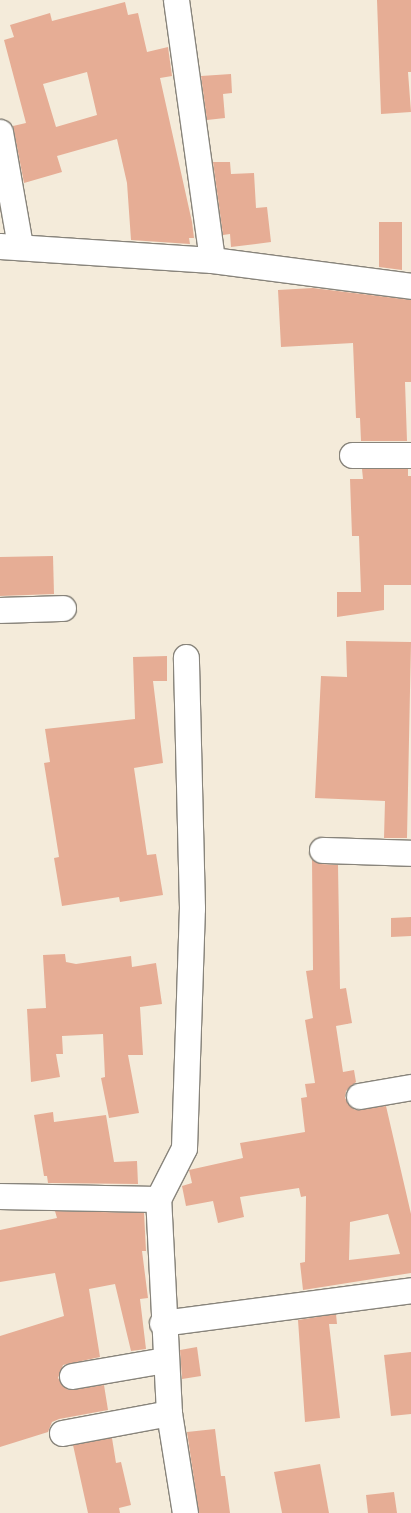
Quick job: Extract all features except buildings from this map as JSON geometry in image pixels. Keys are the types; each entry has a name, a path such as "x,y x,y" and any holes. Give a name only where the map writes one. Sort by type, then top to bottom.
{"street":[{"path":"176,0 212,260"},
{"path":"0,132 10,246 212,260 411,286"},
{"path":"352,455 411,455"},
{"path":"0,610 63,608"},
{"path":"185,1513 169,1413 162,1324 158,1199 184,1148 192,908 186,657"},
{"path":"322,850 411,853"},
{"path":"359,1096 411,1087"},
{"path":"0,1196 158,1199"},
{"path":"162,1324 411,1290"},
{"path":"72,1376 165,1360"},
{"path":"62,1433 169,1413"}]}
